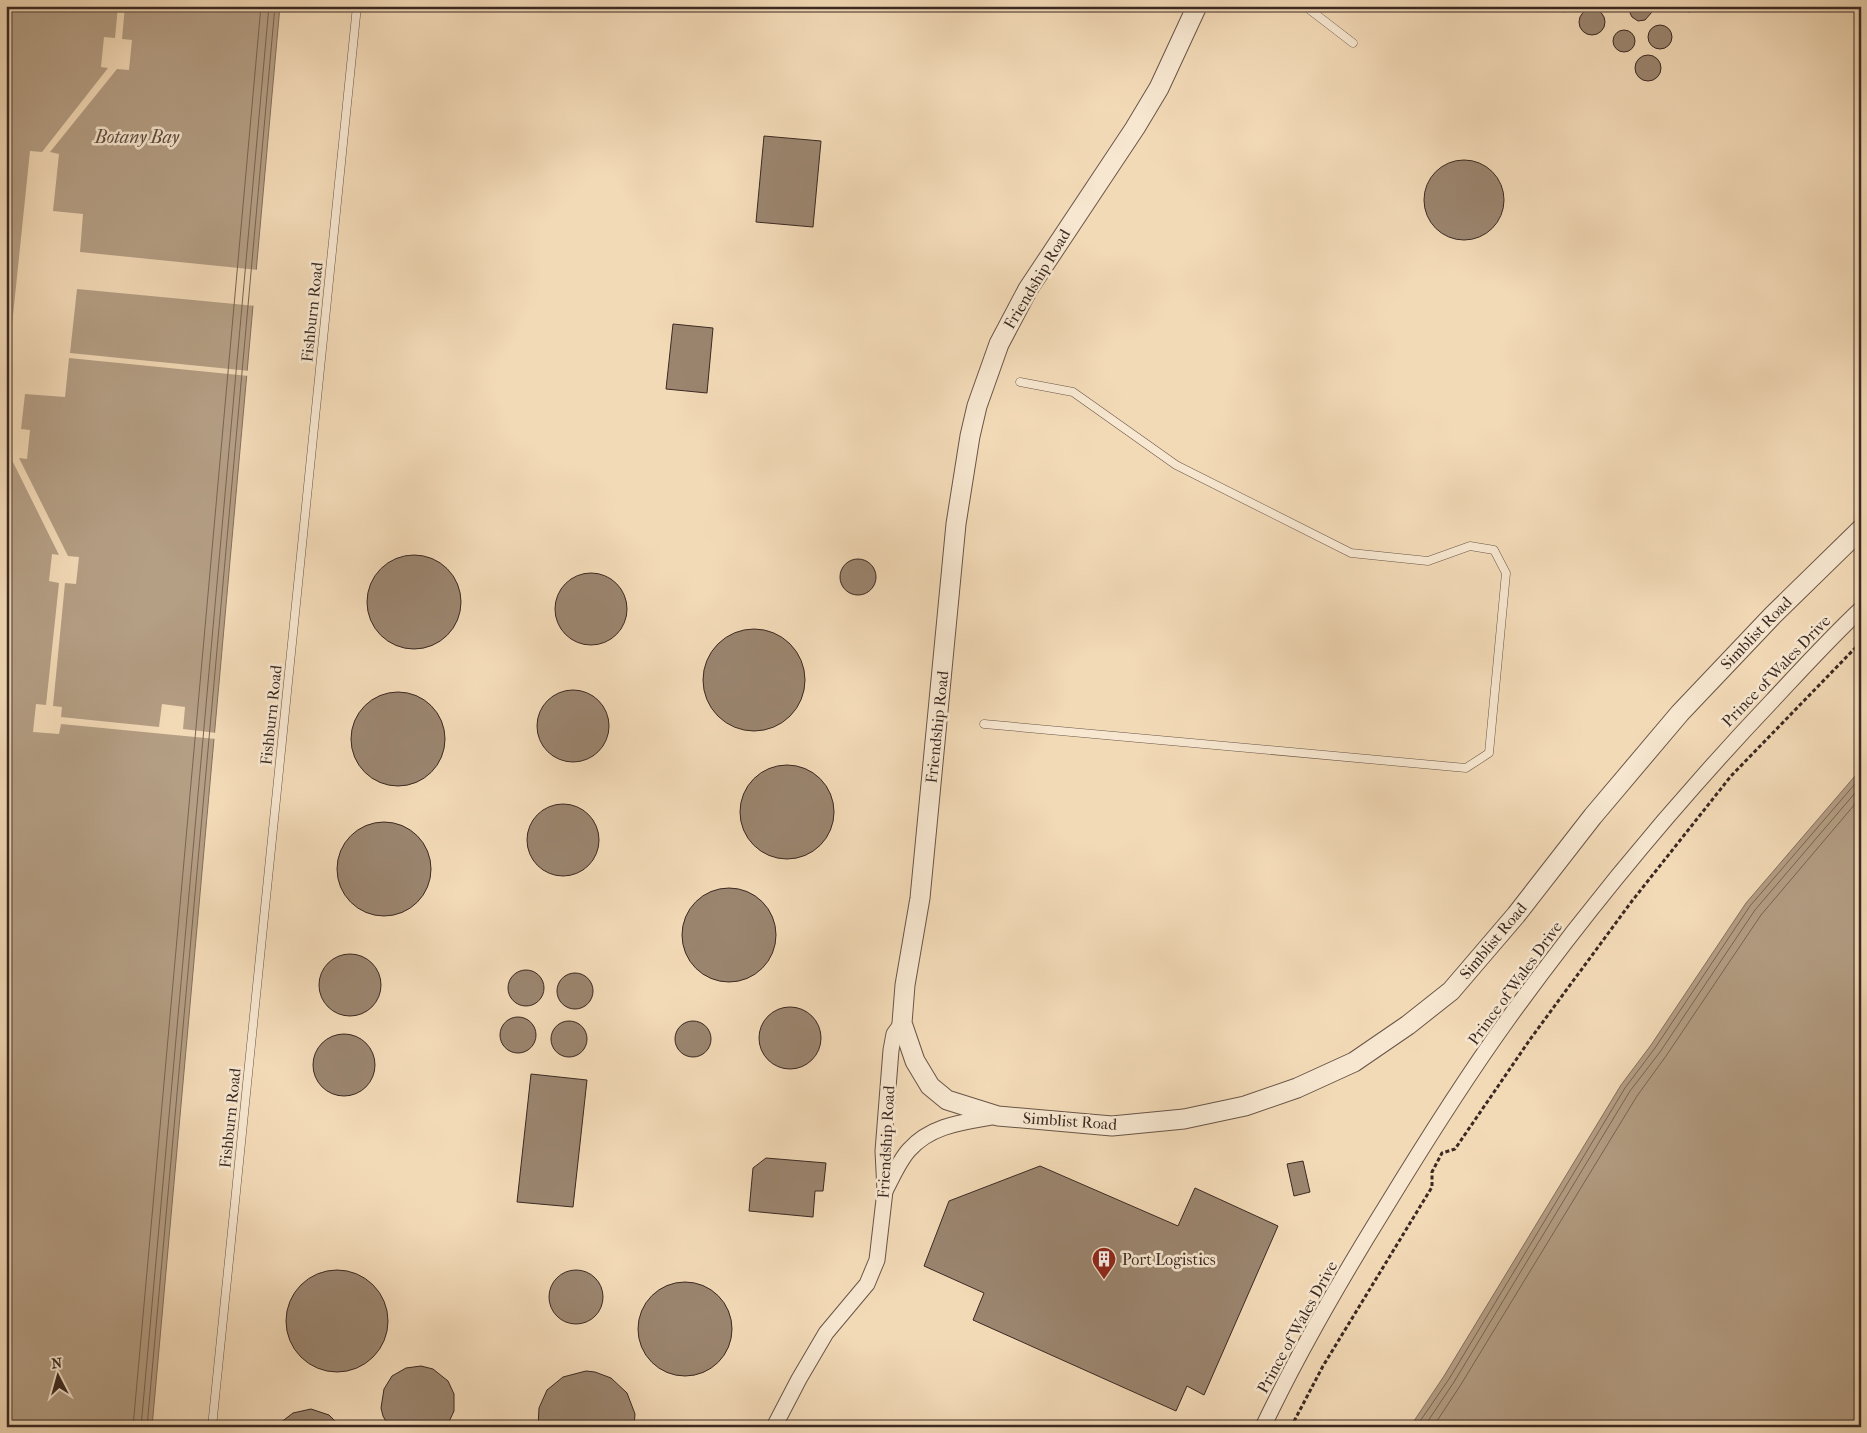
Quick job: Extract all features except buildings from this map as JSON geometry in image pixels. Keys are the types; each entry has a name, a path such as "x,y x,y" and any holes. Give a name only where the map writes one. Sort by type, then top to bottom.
{"street":[{"name":"Friendship Road","path":"774,1427 799,1378 826,1333 867,1284 877,1260 885,1191 883,1151 891,1050 894,1034 902,1023 905,985 920,898 956,524 964,467 978,406 999,344 1028,289 1135,128 1159,88 1197,6"},
{"name":"Friendship Road","path":"1178,49 1208,6"},
{"name":"Simblist Road","path":"902,1023 915,1061 930,1086 947,1100 998,1116 1112,1126 1184,1119 1245,1106 1297,1088 1354,1062 1408,1025 1451,991 1516,915 1593,816 1680,713 1773,615 1861,529"},
{"name":"Prince of Wales Drive","path":"1263,1427 1334,1292 1419,1152 1506,1020 1574,931 1672,810 1716,760 1861,609"},
{"name":"Simblist Road","path":"885,1191 908,1151 920,1139 934,1130 946,1126 998,1116"}],"lane":[{"name":"Fishburn Road","path":"212,1427 357,6"},
{"path":"1305,6 1353,43"},
{"path":"984,724 1466,768 1489,753 1506,573 1494,550 1470,546 1428,561 1352,553 1176,465 1074,392 1020,382"}],"path":[{"path":"1291,1427 1323,1366 1432,1186 1432,1172 1442,1154 1455,1149 1531,1038 1632,901 1731,776 1861,642"}],"water":[{"name":"Botany Bay","path":"6,6 280,6 152,1427 6,1427"},
{"path":"1861,769 1861,1427 1410,1427 1444,1376 1621,1085 1651,1045 1746,903"}],"pier":[{"path":"118,6 125,6 122,39 132,40 129,70 117,69 50,152 59,154 53,211 83,214 80,252 259,270 256,306 77,289 70,353 250,371 249,376 69,358 65,397 25,394 21,429 30,430 27,459 19,458 68,556 79,557 76,584 65,583 53,706 62,707 61,717 159,727 162,704 185,707 183,729 217,733 216,739 61,724 59,734 33,732 36,704 46,705 59,583 49,581 52,554 59,555 11,458 6,457 6,428 8,428 12,393 6,392 6,383 30,151 42,152 108,68 101,67 104,37 115,38"}],"place":[{"name":"Port Logistics","path":"1104,1280"}]}
